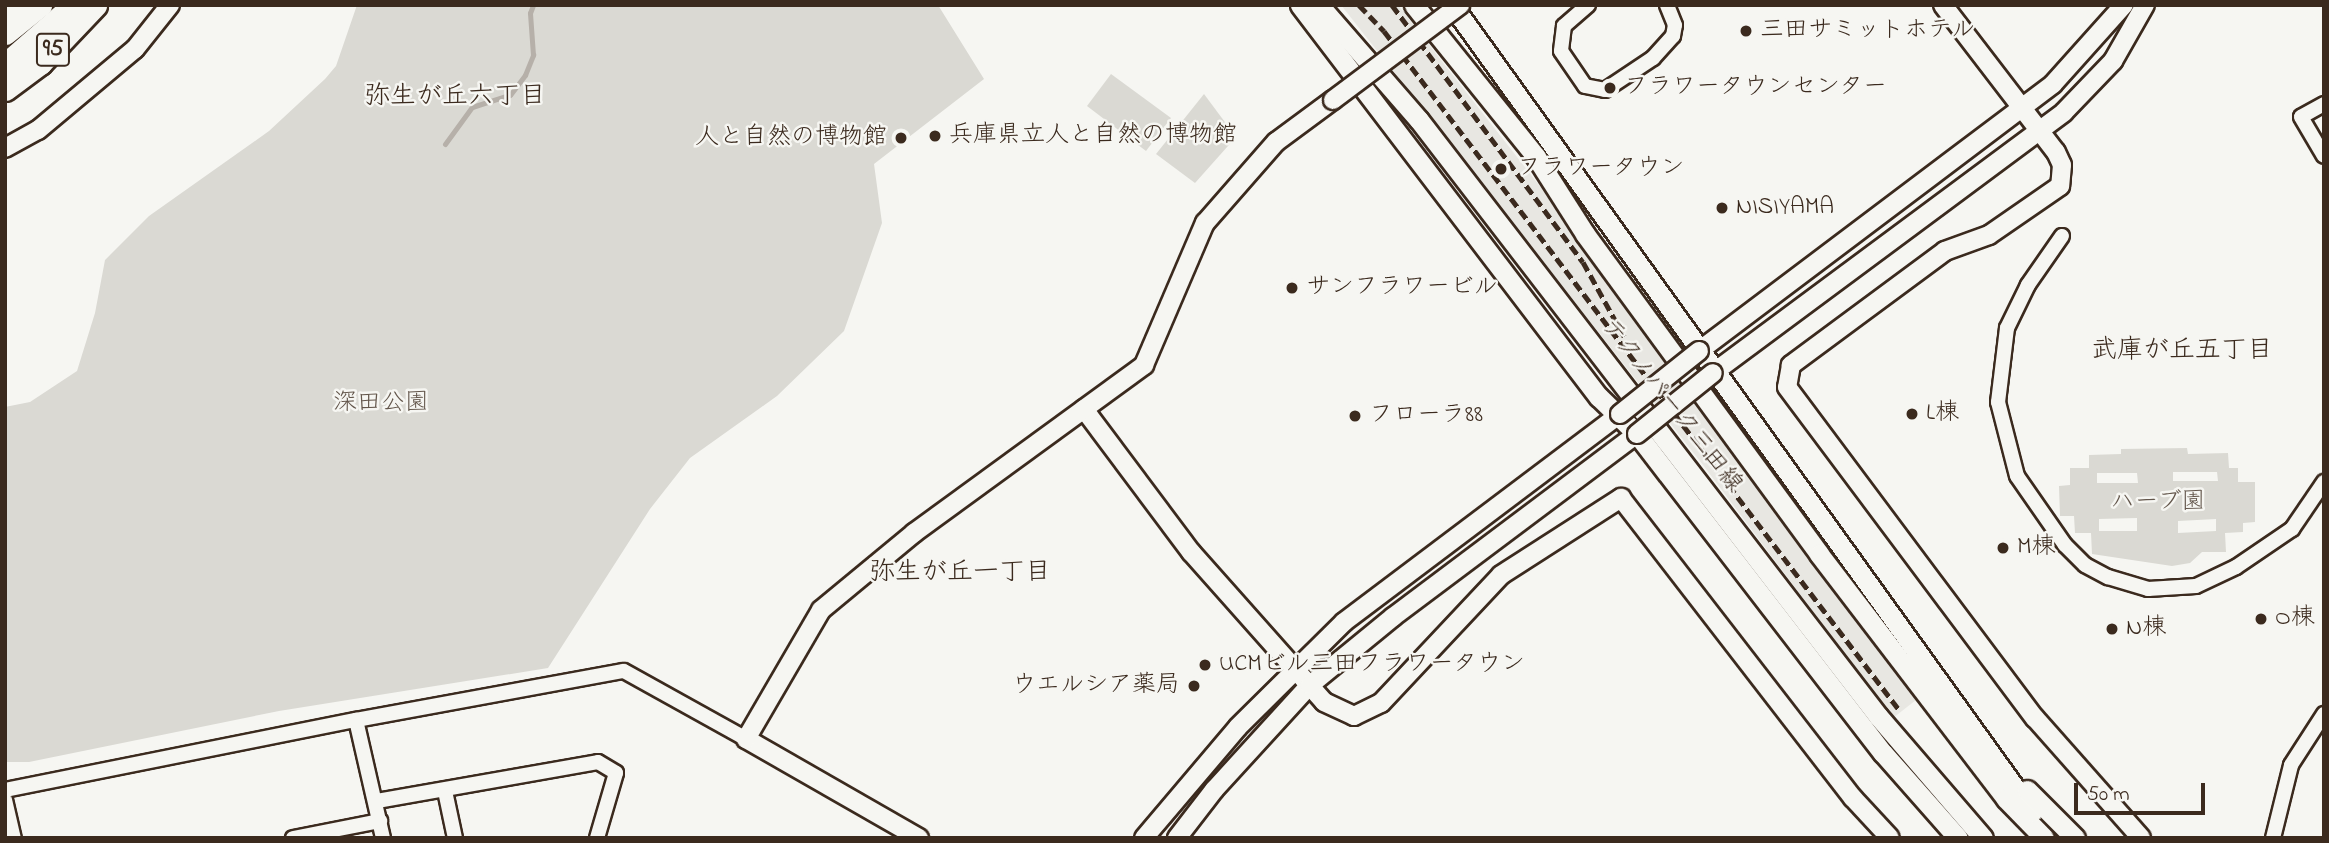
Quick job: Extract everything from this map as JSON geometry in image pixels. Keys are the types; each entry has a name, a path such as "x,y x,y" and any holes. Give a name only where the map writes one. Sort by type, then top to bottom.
{"main road":[{"name":"95","path":"5,10 10,5"},
{"name":"95","path":"5,33 40,5"},
{"name":"95","path":"5,65 74,5"},
{"name":"95","path":"5,89 40,63 95,5"},
{"path":"1291,5 1331,45"},
{"path":"1300,5 1570,360 1637,434 1883,753 1958,838"},
{"name":"テクノパーク三田線","path":"1319,5 1419,120 1878,716 1983,838"},
{"name":"テクノパーク三田線","path":"1414,5 1536,157 1585,234 1819,554 2006,799 2044,838"},
{"path":"1442,5 1467,27"},
{"path":"1452,5 1713,373 2004,767 2053,838"},
{"path":"2004,767 2075,838"}],"street":[{"path":"5,148 38,131 135,49 170,5"},
{"path":"746,739 821,610 914,533 1144,365 1205,223 1276,142 1460,5"},
{"path":"1588,5 1564,26 1561,51 1585,86 1605,90 1653,58 1673,36 1675,25 1667,5"},
{"path":"1943,5 2039,130 2062,165 2055,194 1989,235 1945,251 1791,365 1787,387 2035,718 2141,838"},
{"path":"1144,838 1238,727 1343,622 2053,84 2124,5"},
{"path":"1177,838 1214,790 1310,685 1393,617 1637,434 1713,373 2064,112 2113,61 2145,5"},
{"path":"2324,104 2301,117 2324,156"},
{"path":"2062,236 2028,285 2007,328 1998,402 2017,476 2065,545 2085,565 2108,578 2148,589 2196,586 2236,567 2292,529 2324,482"},
{"path":"1084,409 1191,552 1310,685 1338,710 1354,716 1366,713 1502,575 1621,498 1853,799 1890,838"},
{"path":"5,790 356,720 624,671 919,838"},
{"path":"2273,838 2291,765 2324,714"},
{"path":"356,720 377,801 383,838"},
{"path":"377,801 598,762 616,773 597,838"},
{"path":"445,790 455,838"},
{"path":"5,800 14,838"},
{"path":"293,838 380,821"}],"shaded area":[{"path":"1341,5 1398,5 1546,194 1697,408 1916,700 1893,718 1703,465"}],"green space":[{"name":"深田公園","path":"357,5 938,5 984,79 874,164 882,223 844,331 777,396 690,458 650,509 548,668 279,711 29,762 5,762 5,407 30,402 77,371 95,313 105,260 149,216 269,131 325,79 336,66"},
{"path":"1111,74 1171,118 1146,151 1087,106"},
{"path":"1204,94 1236,137 1195,183 1156,154"},
{"name":"ハーブ園","path":"2187,448 2188,454 2228,453 2229,468 2238,468 2238,482 2255,482 2255,522 2243,523 2243,532 2225,533 2226,552 2202,552 2190,563 2172,566 2092,554 2091,533 2075,533 2074,516 2060,516 2059,486 2070,485 2070,468 2089,468 2089,455 2121,454 2121,449","holes":["2173,472 2217,472 2218,481 2173,481","2097,473 2137,473 2138,483 2097,483","2137,518 2137,531 2099,531 2099,519","2216,519 2216,531 2178,533 2178,521"]}],"waterway":[{"path":"445,144 472,107 510,95 525,75 533,55 530,13 533,5"}],"railway":[{"path":"1359,5 1384,31 1900,711"},
{"path":"1392,5 1583,262 1626,340"}],"place":[{"name":"三田サミットホテル","path":"1746,31"},
{"name":"フラワータウンセンター","path":"1610,88"},
{"name":"兵庫県立人と自然の博物館","path":"935,136"},
{"name":"人と自然の博物館","path":"901,138"},
{"name":"フラワータウン","path":"1501,169"},
{"name":"NISIYAMA","path":"1722,208"},
{"name":"サンフラワービル","path":"1292,288"},
{"name":"L棟","path":"1912,414"},
{"name":"フローラ88","path":"1355,416"},
{"name":"M棟","path":"2003,548"},
{"name":"O棟","path":"2261,619"},
{"name":"N棟","path":"2112,629"},
{"name":"UCMビル三田フラワータウン","path":"1205,665"},
{"name":"ウエルシア薬局","path":"1194,686"}],"district":[{"name":"弥生が丘六丁目","path":"455,98"},
{"name":"武庫が丘五丁目","path":"2182,352"},
{"name":"弥生が丘一丁目","path":"960,574"}]}
